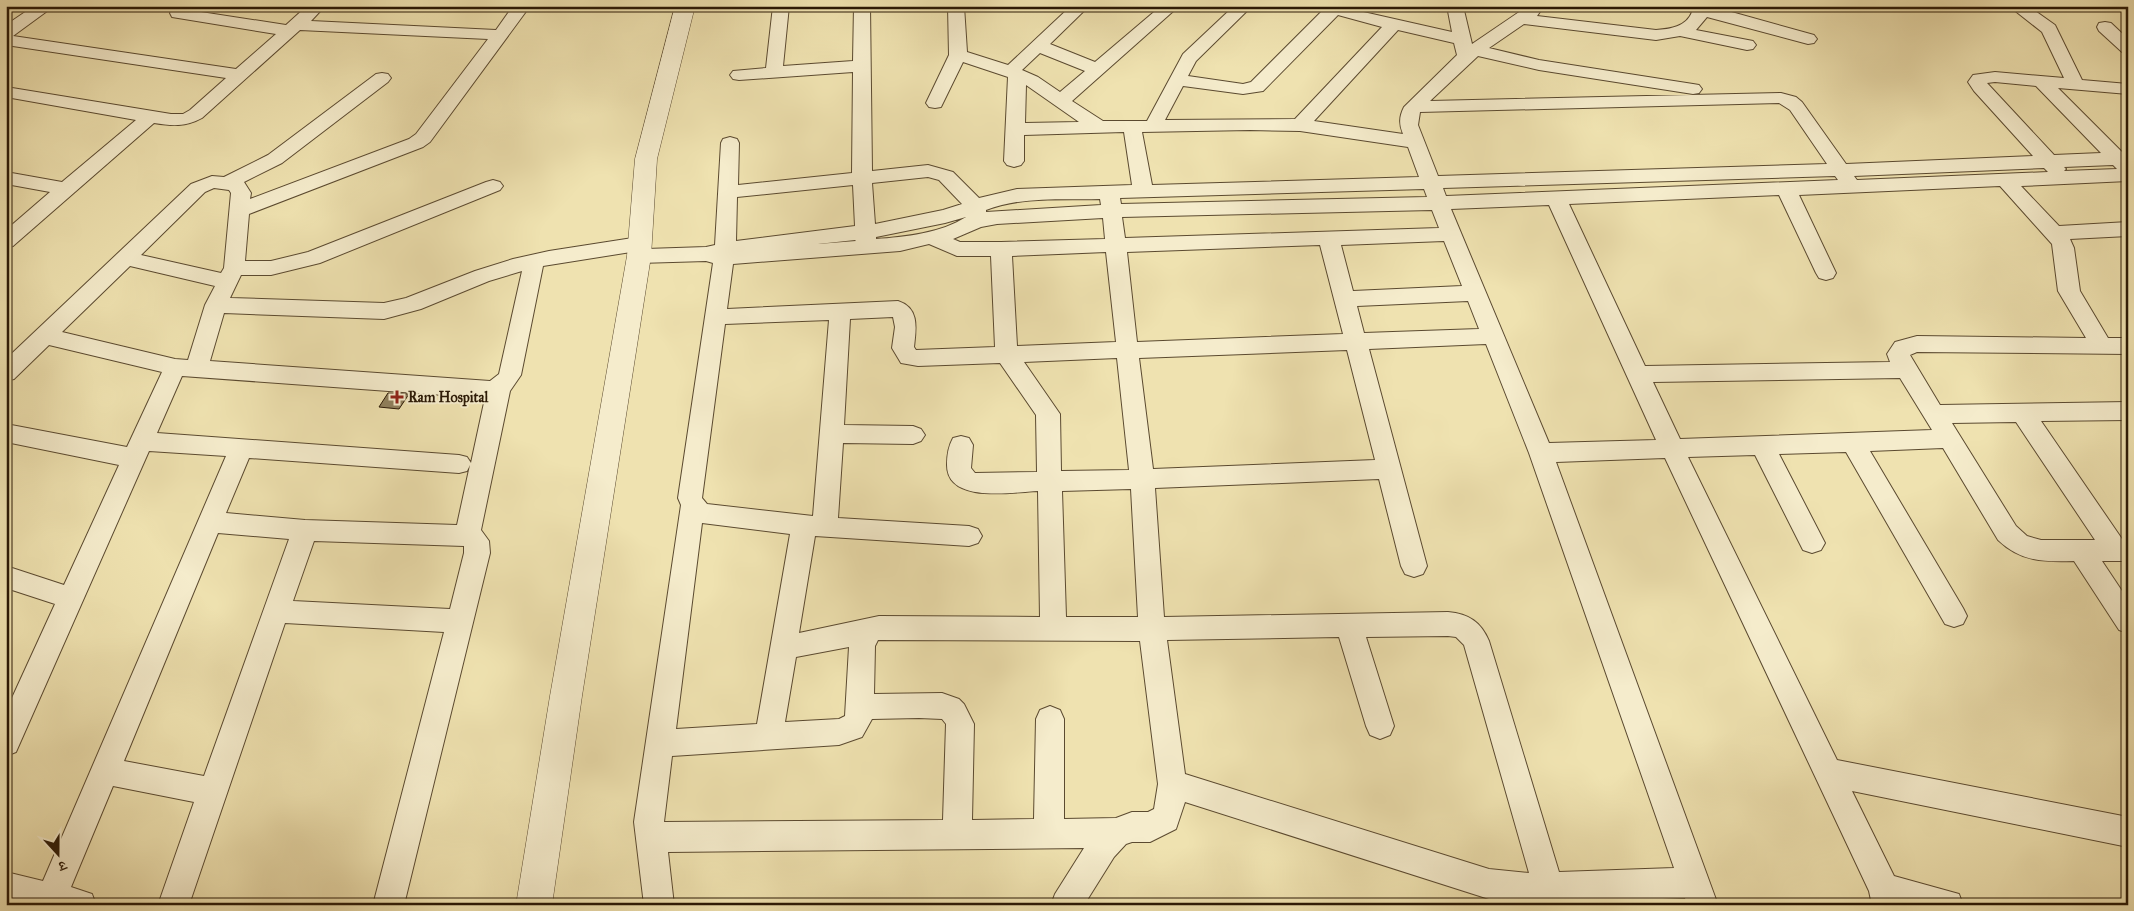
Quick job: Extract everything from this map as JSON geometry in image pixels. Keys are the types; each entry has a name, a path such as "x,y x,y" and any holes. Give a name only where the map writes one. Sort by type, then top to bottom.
{"street":[{"path":"6,33 46,6"},
{"path":"181,6 178,13 294,28 500,35"},
{"path":"6,92 171,120 187,119 196,114 317,6"},
{"path":"239,210 416,143 423,138 522,6"},
{"path":"527,904 566,696 639,250 646,159 685,6"},
{"path":"774,72 781,6"},
{"path":"862,6 862,178 866,239"},
{"path":"935,103 958,54 956,6"},
{"path":"1014,161 1014,73 1038,46 1081,6"},
{"path":"1061,101 1171,6"},
{"path":"1153,126 1193,54 1244,6"},
{"path":"1455,6 1468,49"},
{"path":"1172,784 1489,884 1528,894 1700,893 1541,453 1409,125 1409,116 1413,107 1468,49 1522,19 1536,6"},
{"path":"2017,6 2049,29 2075,84"},
{"path":"1178,80 1242,89 1257,87 1333,7 1394,24 1468,49 1546,66 1701,90 1723,98"},
{"path":"1683,32 1691,28 1698,8 1808,38"},
{"path":"1522,19 1656,35 1683,32 1747,45"},
{"path":"1300,125 1394,24"},
{"path":"2105,27 2128,48"},
{"path":"6,40 240,75"},
{"path":"1038,46 1098,69"},
{"path":"958,54 1014,73 1032,82 1100,128"},
{"path":"739,75 862,66"},
{"path":"2064,177 1977,82 1979,79 1995,77 2040,80 2128,89"},
{"path":"227,183 275,160 382,78"},
{"path":"2040,80 2125,165"},
{"path":"2106,86 2128,107"},
{"path":"1413,107 1772,97 1790,101 1796,106 1852,186"},
{"path":"6,241 151,116"},
{"path":"1015,130 1250,124 1300,125 1416,142"},
{"path":"1132,127 1143,191"},
{"path":"659,905 649,822 692,507 690,498 715,317 718,253 728,192 730,143"},
{"path":"866,239 951,216 976,214 997,217 1111,202 1435,192 1517,179 1841,170 2049,161 2125,165"},
{"path":"1111,202 1143,191 1435,192 1526,199 1556,198 2064,177 2125,165"},
{"path":"728,192 928,171 946,176 976,214"},
{"path":"1755,172 1776,189 1826,273"},
{"path":"1675,175 1686,193"},
{"path":"6,178 66,189"},
{"path":"1517,179 1526,199"},
{"path":"2005,180 2055,233 2064,248 2069,291 2102,346"},
{"path":"6,373 198,188 212,182 227,183 239,188 241,193 230,275 186,367 137,450 6,743"},
{"path":"126,258 230,275 271,268 313,258 493,186"},
{"path":"1556,198 1672,448 1886,897 1948,905"},
{"path":"651,837 1116,833 1132,828 1150,827 1166,819 1170,806 1172,784 1152,629 1142,479 1111,202"},
{"path":"216,305 384,311 412,305 494,272 534,262 639,250 672,254 718,253 866,239 933,238 957,230 976,214"},
{"path":"2055,233 2128,229"},
{"path":"933,238 957,249 1001,249 1452,234"},
{"path":"1329,239 1414,566"},
{"path":"1001,249 1006,354 1048,414 1053,629"},
{"path":"45,336 186,367 487,390 506,383 510,375 534,262"},
{"path":"1345,299 1476,293"},
{"path":"715,317 898,309 906,317 902,348 909,357 1493,336"},
{"path":"768,737 783,648 814,526 831,434 840,311"},
{"path":"2122,550 2041,551 2018,543 2008,533 1906,370 1898,354 1903,348 1917,344 2128,346"},
{"path":"1638,374 1906,370"},
{"path":"467,536 499,387"},
{"path":"1934,414 2128,411"},
{"path":"2023,413 2122,550"},
{"path":"6,433 137,450 241,448 459,464"},
{"path":"831,434 912,435"},
{"path":"1541,453 1950,439"},
{"path":"1852,442 1954,616"},
{"path":"1762,445 1812,543"},
{"path":"961,446 960,475 965,481 974,483 1142,479 1389,469"},
{"path":"51,898 241,448"},
{"path":"692,507 708,515 814,526 969,536"},
{"path":"209,522 305,530 471,536 476,541 478,553 388,905"},
{"path":"173,905 305,530"},
{"path":"2081,551 2128,622"},
{"path":"6,577 71,598"},
{"path":"276,611 460,621"},
{"path":"783,648 869,632 879,628 1152,629 1461,625 1471,632 1476,641 1528,894"},
{"path":"1349,626 1380,726"},
{"path":"660,743 850,730 857,724 860,707 862,646 869,632"},
{"path":"860,707 938,706 951,709 957,715 960,724 957,834"},
{"path":"1049,833 1050,719"},
{"path":"105,771 213,792"},
{"path":"1827,772 2128,832"},
{"path":"1066,905 1103,846 1116,833"},
{"path":"6,887 81,905"}],"building":[{"path":"388,393 409,394 399,409 379,407"}],"place":[{"name":"Ram Hospital","path":"397,397"}]}
